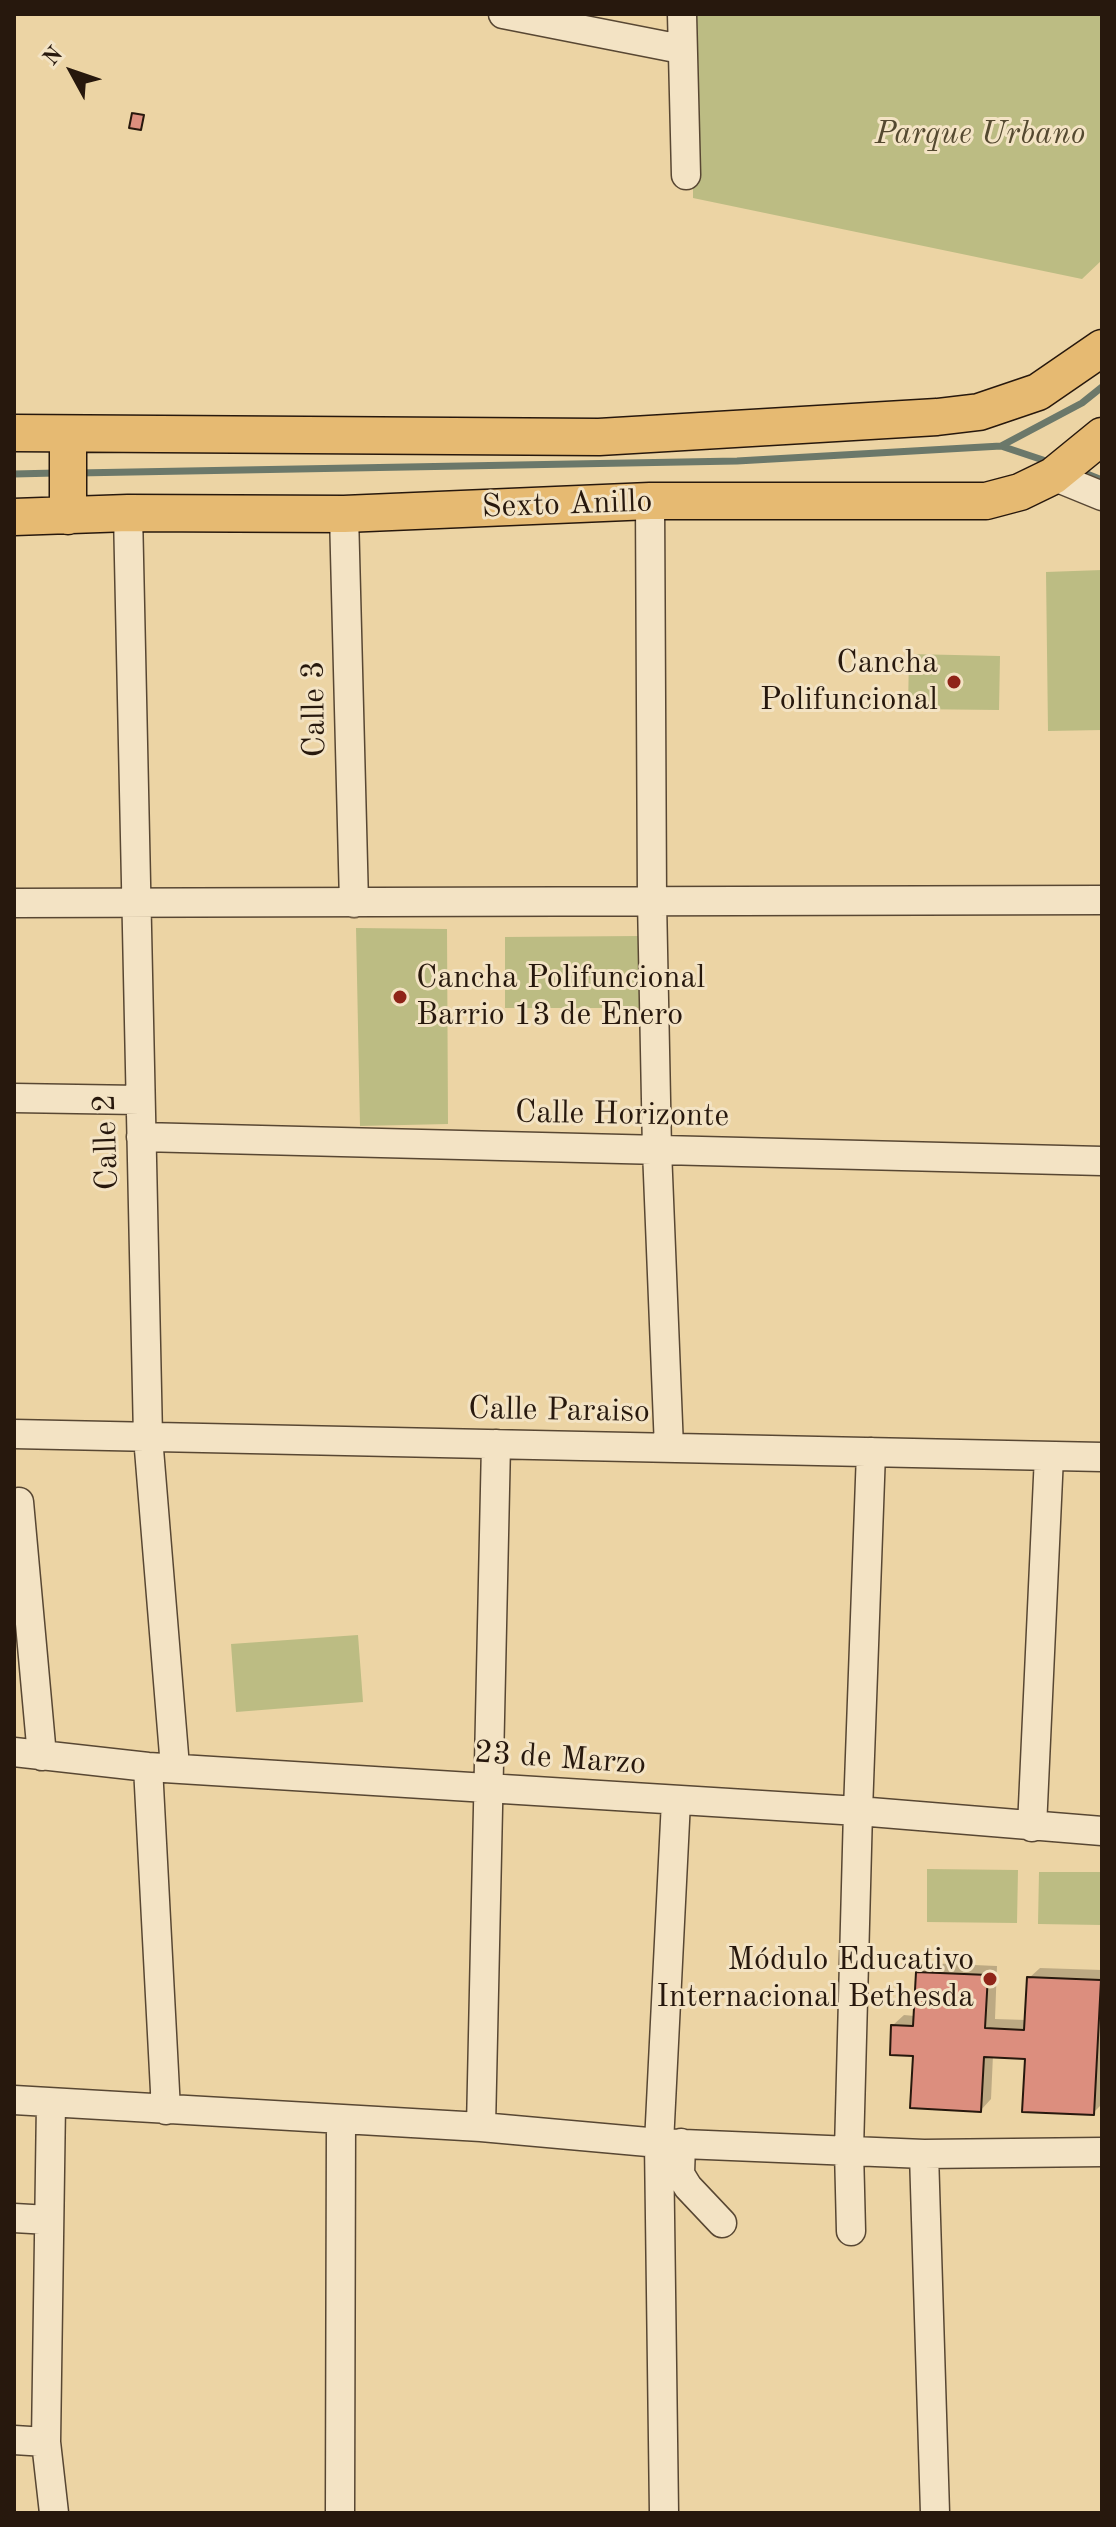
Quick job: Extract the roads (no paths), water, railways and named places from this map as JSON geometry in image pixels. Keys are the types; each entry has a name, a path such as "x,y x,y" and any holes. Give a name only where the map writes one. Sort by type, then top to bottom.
{"main road":[{"name":"Sexto Anillo","path":"14,433 68,443 599,437 937,417 979,412 1038,392 1102,348"},
{"path":"68,443 68,502"},
{"name":"Sexto Anillo","path":"14,517 68,502 128,513 344,514 650,501 986,501 1020,492 1053,476 1097,448"}],"street":[{"path":"503,14 681,49"},
{"path":"682,14 686,175"},
{"path":"1053,476 1102,496"},
{"path":"650,501 657,1150 669,1448"},
{"name":"Calle 2","path":"128,513 148,1437 162,1767 166,2110"},
{"name":"Calle 3","path":"344,514 354,903"},
{"path":"14,903 1102,900"},
{"path":"14,1098 139,1100"},
{"name":"Calle Horizonte","path":"141,1137 1102,1161"},
{"name":"Calle Paraiso","path":"14,1434 1102,1457"},
{"path":"481,2127 496,1444"},
{"path":"851,2231 849,2150 871,1452"},
{"path":"1032,1827 1049,1456"},
{"path":"19,1502 28,1754"},
{"name":"23 de Marzo","path":"28,1754 162,1767 858,1811 1102,1831"},
{"path":"664,2513 676,1801"},
{"path":"14,2100 481,2127 670,2143 924,2154 1102,2152"},
{"path":"51,2103 46,2442 54,2513"},
{"path":"340,2513 341,2121"},
{"path":"670,2143 680,2174 688,2187 722,2223"},
{"path":"924,2154 935,2513"},
{"path":"14,2218 49,2220"},
{"path":"14,2440 46,2442"}],"waterway":[{"path":"77,473 737,461 1001,446 1082,403 1102,387"},
{"path":"1001,446 1043,460"},
{"path":"14,474 56,473"},
{"path":"1087,474 1102,480"}],"place":[{"name":"Cancha Polifuncional","path":"954,682"},
{"name":"Cancha Polifuncional Barrio 13 de Enero","path":"400,997"},
{"name":"Módulo Educativo Internacional Bethesda","path":"990,1979"}],"park label":[{"name":"Parque Urbano","path":"980,135"}]}
